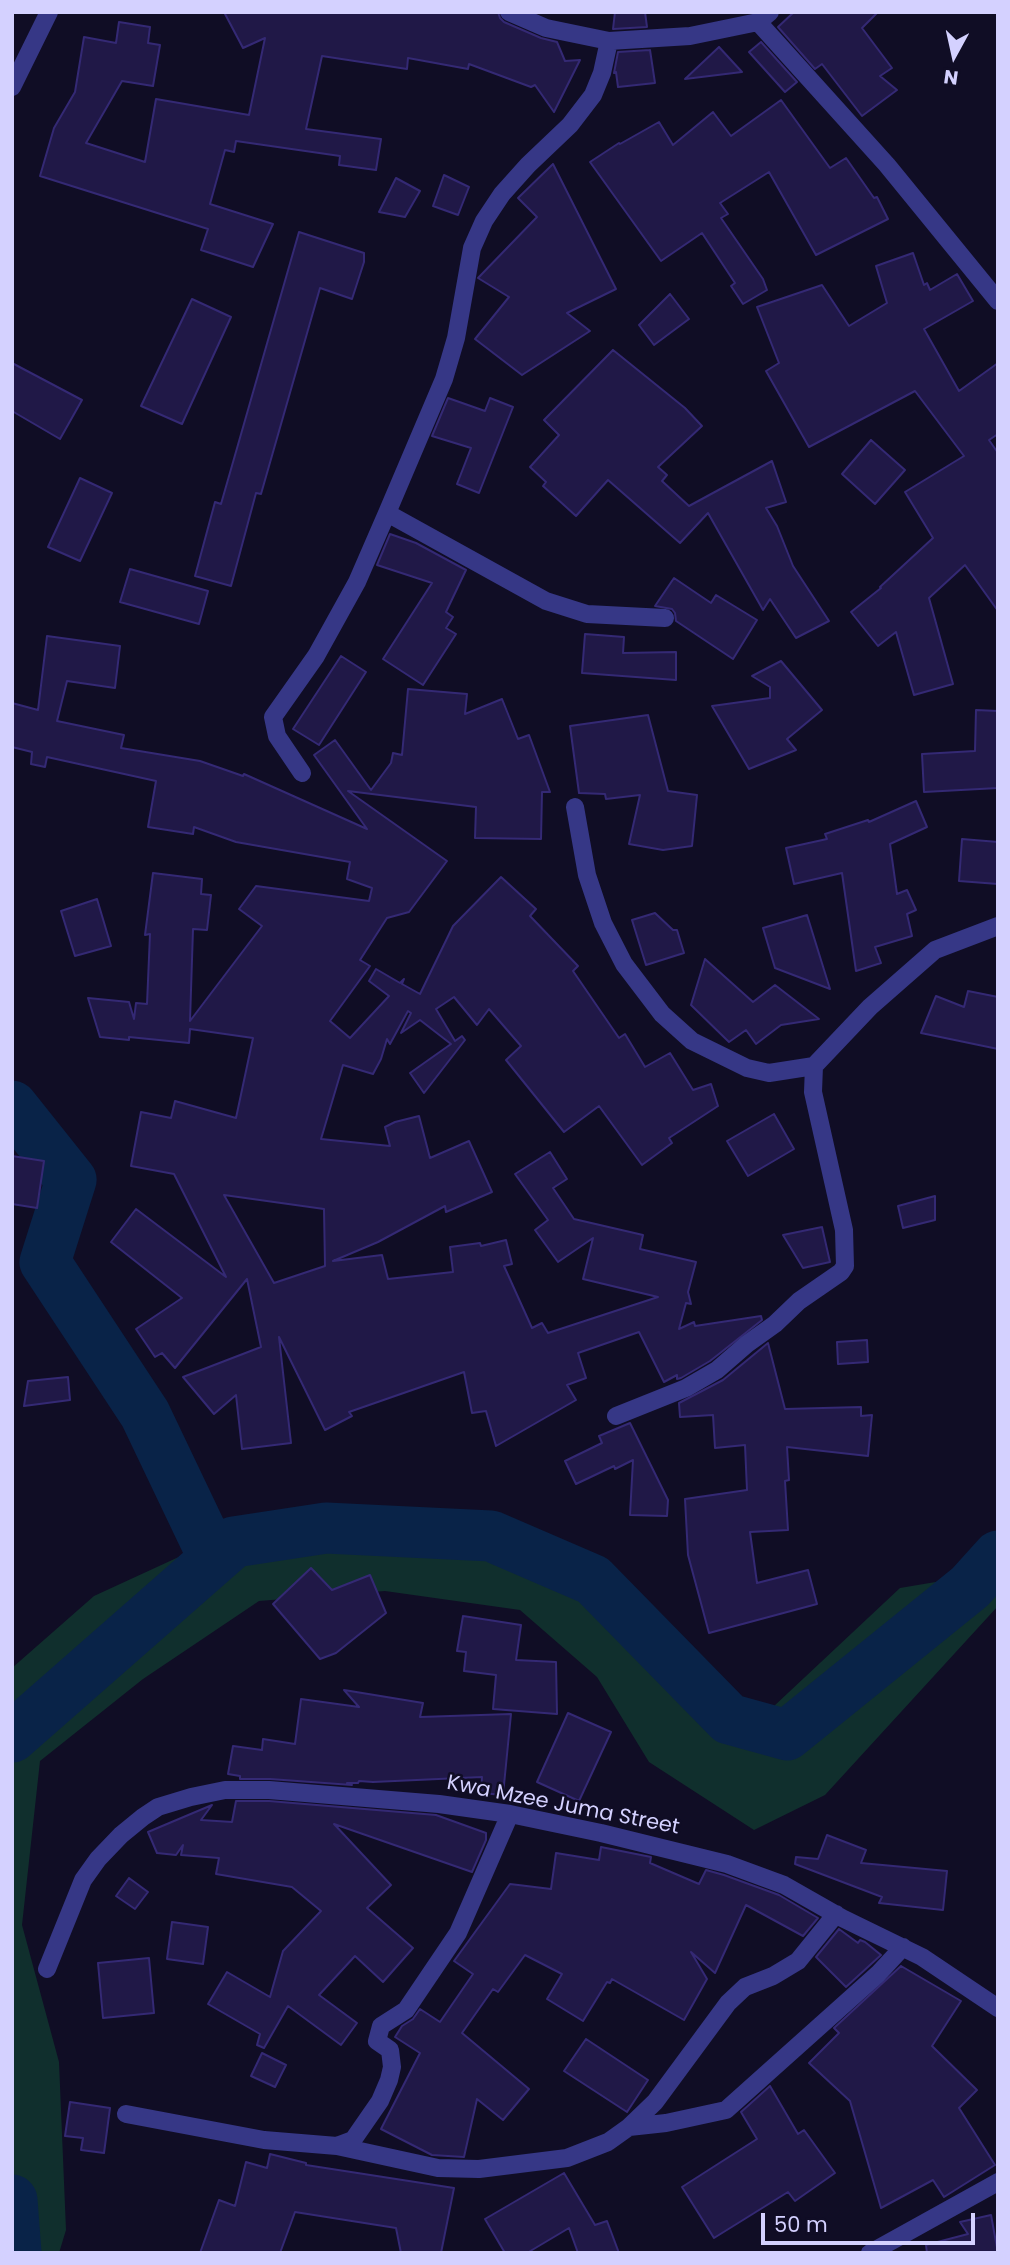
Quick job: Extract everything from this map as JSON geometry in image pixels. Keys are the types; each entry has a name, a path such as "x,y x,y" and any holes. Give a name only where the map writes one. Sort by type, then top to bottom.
{"street":[{"path":"12,87 49,12"},
{"path":"509,12 546,28 609,41 690,36 764,17 998,301"},
{"path":"302,773 277,736 273,717 316,656 357,582 387,513 444,379 456,338 472,248 484,221 502,194 570,125 593,95 602,73 609,41"},
{"path":"387,513 546,601 587,614 665,618"},
{"path":"575,807 587,875 603,923 624,964 662,1014 692,1041 747,1068 769,1073 814,1066 870,1007 935,950 998,926"},
{"path":"616,1416 686,1388 717,1370 775,1324 799,1301 832,1280 845,1266 844,1230 813,1092 814,1066"},
{"name":"Kwa Mzee Juma Street","path":"47,1969 83,1881 121,1835 159,1807 191,1797 225,1790 269,1790 439,1804 510,1814 613,1835 727,1864 784,1885 835,1914 922,1956 998,2008"},
{"path":"337,2146 353,2140 380,2101 392,2067 390,2049 377,2041 381,2026 406,2010 458,1933 510,1814"},
{"path":"126,2114 264,2140 337,2146 438,2168 479,2169 567,2158 608,2142 629,2127 655,2102 728,2003 746,1987 773,1976 798,1961 835,1914"},
{"path":"629,2127 666,2123 726,2110 878,1974 903,1947"},
{"path":"870,2253 998,2182"}],"green space":[{"path":"379,1520 576,1567 741,1737 900,1588 983,1574 998,1559 998,1606 825,1795 754,1830 649,1762 597,1677 520,1610 385,1591 259,1601 143,1679 40,1761 22,1925 59,2062 66,2230 59,2253 12,2253 12,1668 94,1596 246,1526"}],"building":[{"path":"224,12 498,12 504,22 557,42 565,61 580,60 554,112 535,85 531,87 469,64 468,69 408,58 407,69 322,56 306,129 381,139 376,170 339,165 340,156 236,141 234,152 225,150 210,204 273,224 253,267 201,250 208,229 40,176 54,128 75,92 84,37 116,43 119,22 150,27 148,43 160,45 153,86 122,81 86,143 145,162 156,99 249,115 265,38 243,48"},
{"path":"615,12 645,12 647,27 613,29"},
{"path":"794,12 878,12 862,28 892,68 880,76 897,90 862,116 822,64 815,69 778,27"},
{"path":"761,42 797,82 785,92 749,52"},
{"path":"719,47 742,72 685,79"},
{"path":"650,50 655,83 618,87 616,72 614,73 618,52"},
{"path":"781,100 830,168 846,158 874,198 877,197 888,219 816,255 769,172 720,203 728,214 721,218 763,279 767,290 743,304 731,286 735,283 702,233 661,261 590,162 659,122 673,145 713,112 731,136"},
{"path":"553,164 616,289 567,313 590,331 522,375 475,339 509,297 478,278 537,217 518,198"},
{"path":"444,175 469,187 458,215 433,206"},
{"path":"396,178 420,191 405,217 379,212"},
{"path":"299,232 364,253 364,262 352,299 320,288 261,494 256,493 231,586 195,576 215,502 221,504"},
{"path":"913,253 924,285 927,283 930,290 957,274 973,301 924,329 959,391 998,363 998,434 989,440 998,453 998,611 965,565 929,598 953,684 914,695 896,632 878,646 851,612 881,588 933,538 905,492 964,456 915,391 809,447 766,371 779,363 757,307 822,285 849,326 887,303 876,266"},
{"path":"670,294 689,319 654,345 639,325"},
{"path":"192,299 231,317 182,424 141,406"},
{"path":"613,350 685,408 702,426 658,467 667,475 662,481 689,506 772,461 786,502 766,508 777,526 793,566 829,621 796,638 770,599 763,610 708,513 680,543 608,480 576,516 543,486 546,482 530,467 559,435 544,420"},
{"path":"12,363 82,400 60,439 12,411"},
{"path":"448,398 485,411 490,398 513,407 479,493 457,484 471,448 432,436"},
{"path":"871,440 905,470 875,504 842,474"},
{"path":"80,478 112,493 80,561 48,547"},
{"path":"390,534 416,543 466,570 446,612 453,617 446,628 456,634 423,685 383,659 432,583 377,565"},
{"path":"130,569 208,591 199,624 120,602"},
{"path":"674,578 711,603 716,595 757,620 733,659 676,621 672,609 655,606"},
{"path":"585,634 624,637 623,653 676,652 676,680 582,673"},
{"path":"47,636 120,646 115,688 67,681 57,721 124,735 121,748 200,761 243,776 244,774 367,829 314,755 335,740 371,790 391,763 393,753 402,755 408,689 467,694 465,714 502,699 518,739 529,735 550,792 542,792 541,839 475,838 476,807 348,791 447,861 409,912 387,918 360,960 370,966 330,1021 350,1038 389,996 369,981 376,969 400,983 404,979 402,984 420,994 453,926 501,877 536,909 530,916 578,966 573,971 619,1038 625,1034 645,1067 670,1053 693,1090 711,1084 718,1106 669,1138 672,1143 642,1165 599,1106 564,1132 506,1060 521,1046 489,1009 477,1025 454,997 436,1009 455,1041 462,1036 465,1040 424,1093 410,1073 451,1044 420,1020 401,1033 411,1013 408,1011 390,1044 387,1039 373,1074 343,1065 321,1139 390,1146 385,1127 419,1116 430,1158 469,1141 492,1192 446,1212 445,1206 378,1242 333,1261 382,1255 388,1279 453,1272 450,1247 480,1243 481,1246 506,1240 512,1264 504,1266 532,1328 542,1323 548,1333 658,1297 583,1279 593,1238 558,1262 535,1230 548,1220 515,1174 550,1152 567,1179 553,1188 574,1219 643,1235 640,1249 696,1262 688,1292 691,1304 686,1303 679,1329 694,1322 695,1326 761,1316 762,1320 710,1361 681,1378 677,1379 677,1375 664,1382 639,1332 578,1353 586,1378 567,1385 576,1400 496,1446 486,1411 472,1413 464,1372 349,1412 352,1416 325,1430 279,1337 291,1443 242,1449 236,1395 214,1414 183,1377 261,1347 247,1279 175,1368 162,1353 155,1357 136,1329 182,1298 111,1242 136,1209 226,1277 174,1174 131,1166 141,1112 171,1118 175,1101 236,1118 253,1038 190,1029 189,1043 100,1037 88,998 129,1002 134,1019 136,1003 147,1004 150,934 145,935 153,873 202,879 201,894 211,895 207,930 193,929 190,1021 262,926 239,909 256,886 369,901 372,888 347,879 350,862 236,842 194,827 193,834 148,827 156,781 47,757 45,767 31,764 32,752 12,747 12,703 38,710","holes":["224,1195 324,1209 325,1266 274,1283"]},
{"path":"341,656 366,672 319,745 293,729"},
{"path":"781,661 822,710 787,739 796,750 749,769 712,706 770,698 770,687 752,676"},
{"path":"976,710 998,711 998,788 924,792 922,754 975,751"},
{"path":"648,715 668,791 697,795 692,846 663,850 629,844 640,795 606,799 605,794 579,793 570,726"},
{"path":"916,801 927,827 890,844 897,894 907,890 916,910 907,914 912,936 875,947 881,963 856,971 842,873 794,884 786,848 827,839 825,834 868,820 869,822"},
{"path":"962,839 998,842 998,884 959,881"},
{"path":"97,899 111,946 75,956 61,911"},
{"path":"655,913 673,930 677,930 684,953 646,965 632,920"},
{"path":"807,915 830,989 775,968 763,928"},
{"path":"705,959 753,1002 775,985 819,1019 781,1025 756,1044 746,1030 729,1042 691,1005"},
{"path":"968,991 998,997 998,1049 921,1033 936,996 964,1007"},
{"path":"774,1114 794,1149 748,1176 727,1141"},
{"path":"12,1156 44,1161 37,1208 12,1204"},
{"path":"935,1196 935,1220 903,1228 898,1206"},
{"path":"822,1227 830,1262 803,1268 783,1235"},
{"path":"867,1340 868,1362 838,1364 837,1342"},
{"path":"768,1343 785,1409 861,1407 861,1416 872,1415 868,1456 787,1447 789,1480 785,1481 788,1530 750,1532 757,1583 808,1570 817,1604 709,1633 688,1555 685,1499 747,1490 745,1445 715,1448 713,1415 680,1417 679,1403 723,1380"},
{"path":"68,1377 70,1400 24,1406 28,1381"},
{"path":"630,1423 668,1500 667,1516 630,1515 633,1460 576,1484 565,1461 602,1443 599,1436"},
{"path":"311,1568 332,1590 370,1575 386,1613 336,1653 320,1659 273,1604"},
{"path":"463,1616 521,1625 516,1660 556,1662 557,1714 493,1709 496,1675 464,1671 466,1652 457,1651"},
{"path":"344,1690 423,1703 420,1717 511,1714 503,1795 481,1793 482,1777 347,1783 352,1785 240,1779 240,1776 228,1774 233,1746 262,1750 263,1739 295,1744 301,1699 359,1707"},
{"path":"568,1713 611,1732 579,1801 537,1782"},
{"path":"236,1801 269,1801 436,1815 486,1833 486,1840 472,1872 334,1824 391,1885 367,1908 413,1948 383,1982 355,1956 319,1995 357,2023 341,2045 288,2006 264,2048 257,2045 260,2034 208,2004 227,1972 270,1997 283,1951 321,1911 292,1887 216,1874 219,1858 181,1855 183,1845 176,1855 157,1853 148,1832 212,1805 201,1820 232,1822"},
{"path":"827,1835 866,1850 861,1863 947,1871 943,1910 879,1903 882,1897 795,1864 796,1857 818,1859"},
{"path":"601,1847 651,1857 650,1863 699,1884 706,1870 724,1875 779,1895 818,1918 803,1936 746,1905 715,1973 691,1952 707,1979 684,2020 612,1979 610,1983 607,1982 583,2021 547,1999 562,1974 525,1955 498,1992 493,1989 462,2033 529,2089 503,2120 477,2099 464,2157 432,2155 381,2129 420,2053 395,2037 402,2026 413,2019 420,2009 440,2022 473,1974 454,1961 510,1884 551,1889 556,1853 599,1860"},
{"path":"129,1878 148,1892 135,1909 116,1896"},
{"path":"172,1922 208,1927 203,1964 167,1959"},
{"path":"839,1929 858,1943 860,1940 865,1942 881,1955 846,1987 816,1957"},
{"path":"149,1958 154,2013 103,2018 98,1963"},
{"path":"901,1966 961,2001 932,2046 977,2090 959,2108 995,2165 944,2197 933,2180 881,2208 850,2101 809,2063 839,2033 834,2028"},
{"path":"586,2039 648,2080 627,2112 564,2071"},
{"path":"262,2053 286,2065 275,2087 251,2076"},
{"path":"770,2086 798,2134 804,2130 835,2173 795,2201 788,2192 714,2238 682,2187 757,2139 741,2112"},
{"path":"70,2102 110,2108 104,2153 81,2150 83,2138 65,2136"},
{"path":"270,2154 306,2165 454,2188 441,2253 401,2253 396,2228 295,2212 280,2253 200,2253 219,2200 235,2206 246,2162 267,2168"},
{"path":"564,2173 595,2225 607,2221 619,2253 578,2253 569,2228 527,2253 505,2253 485,2219"},
{"path":"991,2215 998,2253 927,2253 926,2245 968,2234 960,2222"}],"waterway":[{"path":"12,1106 71,1180 45,1262 145,1414 207,1544"},
{"path":"12,1737 234,1542 326,1528 491,1536 593,1580 729,1719 787,1735 970,1587 998,1556"},
{"path":"12,2200 16,2253"}]}
